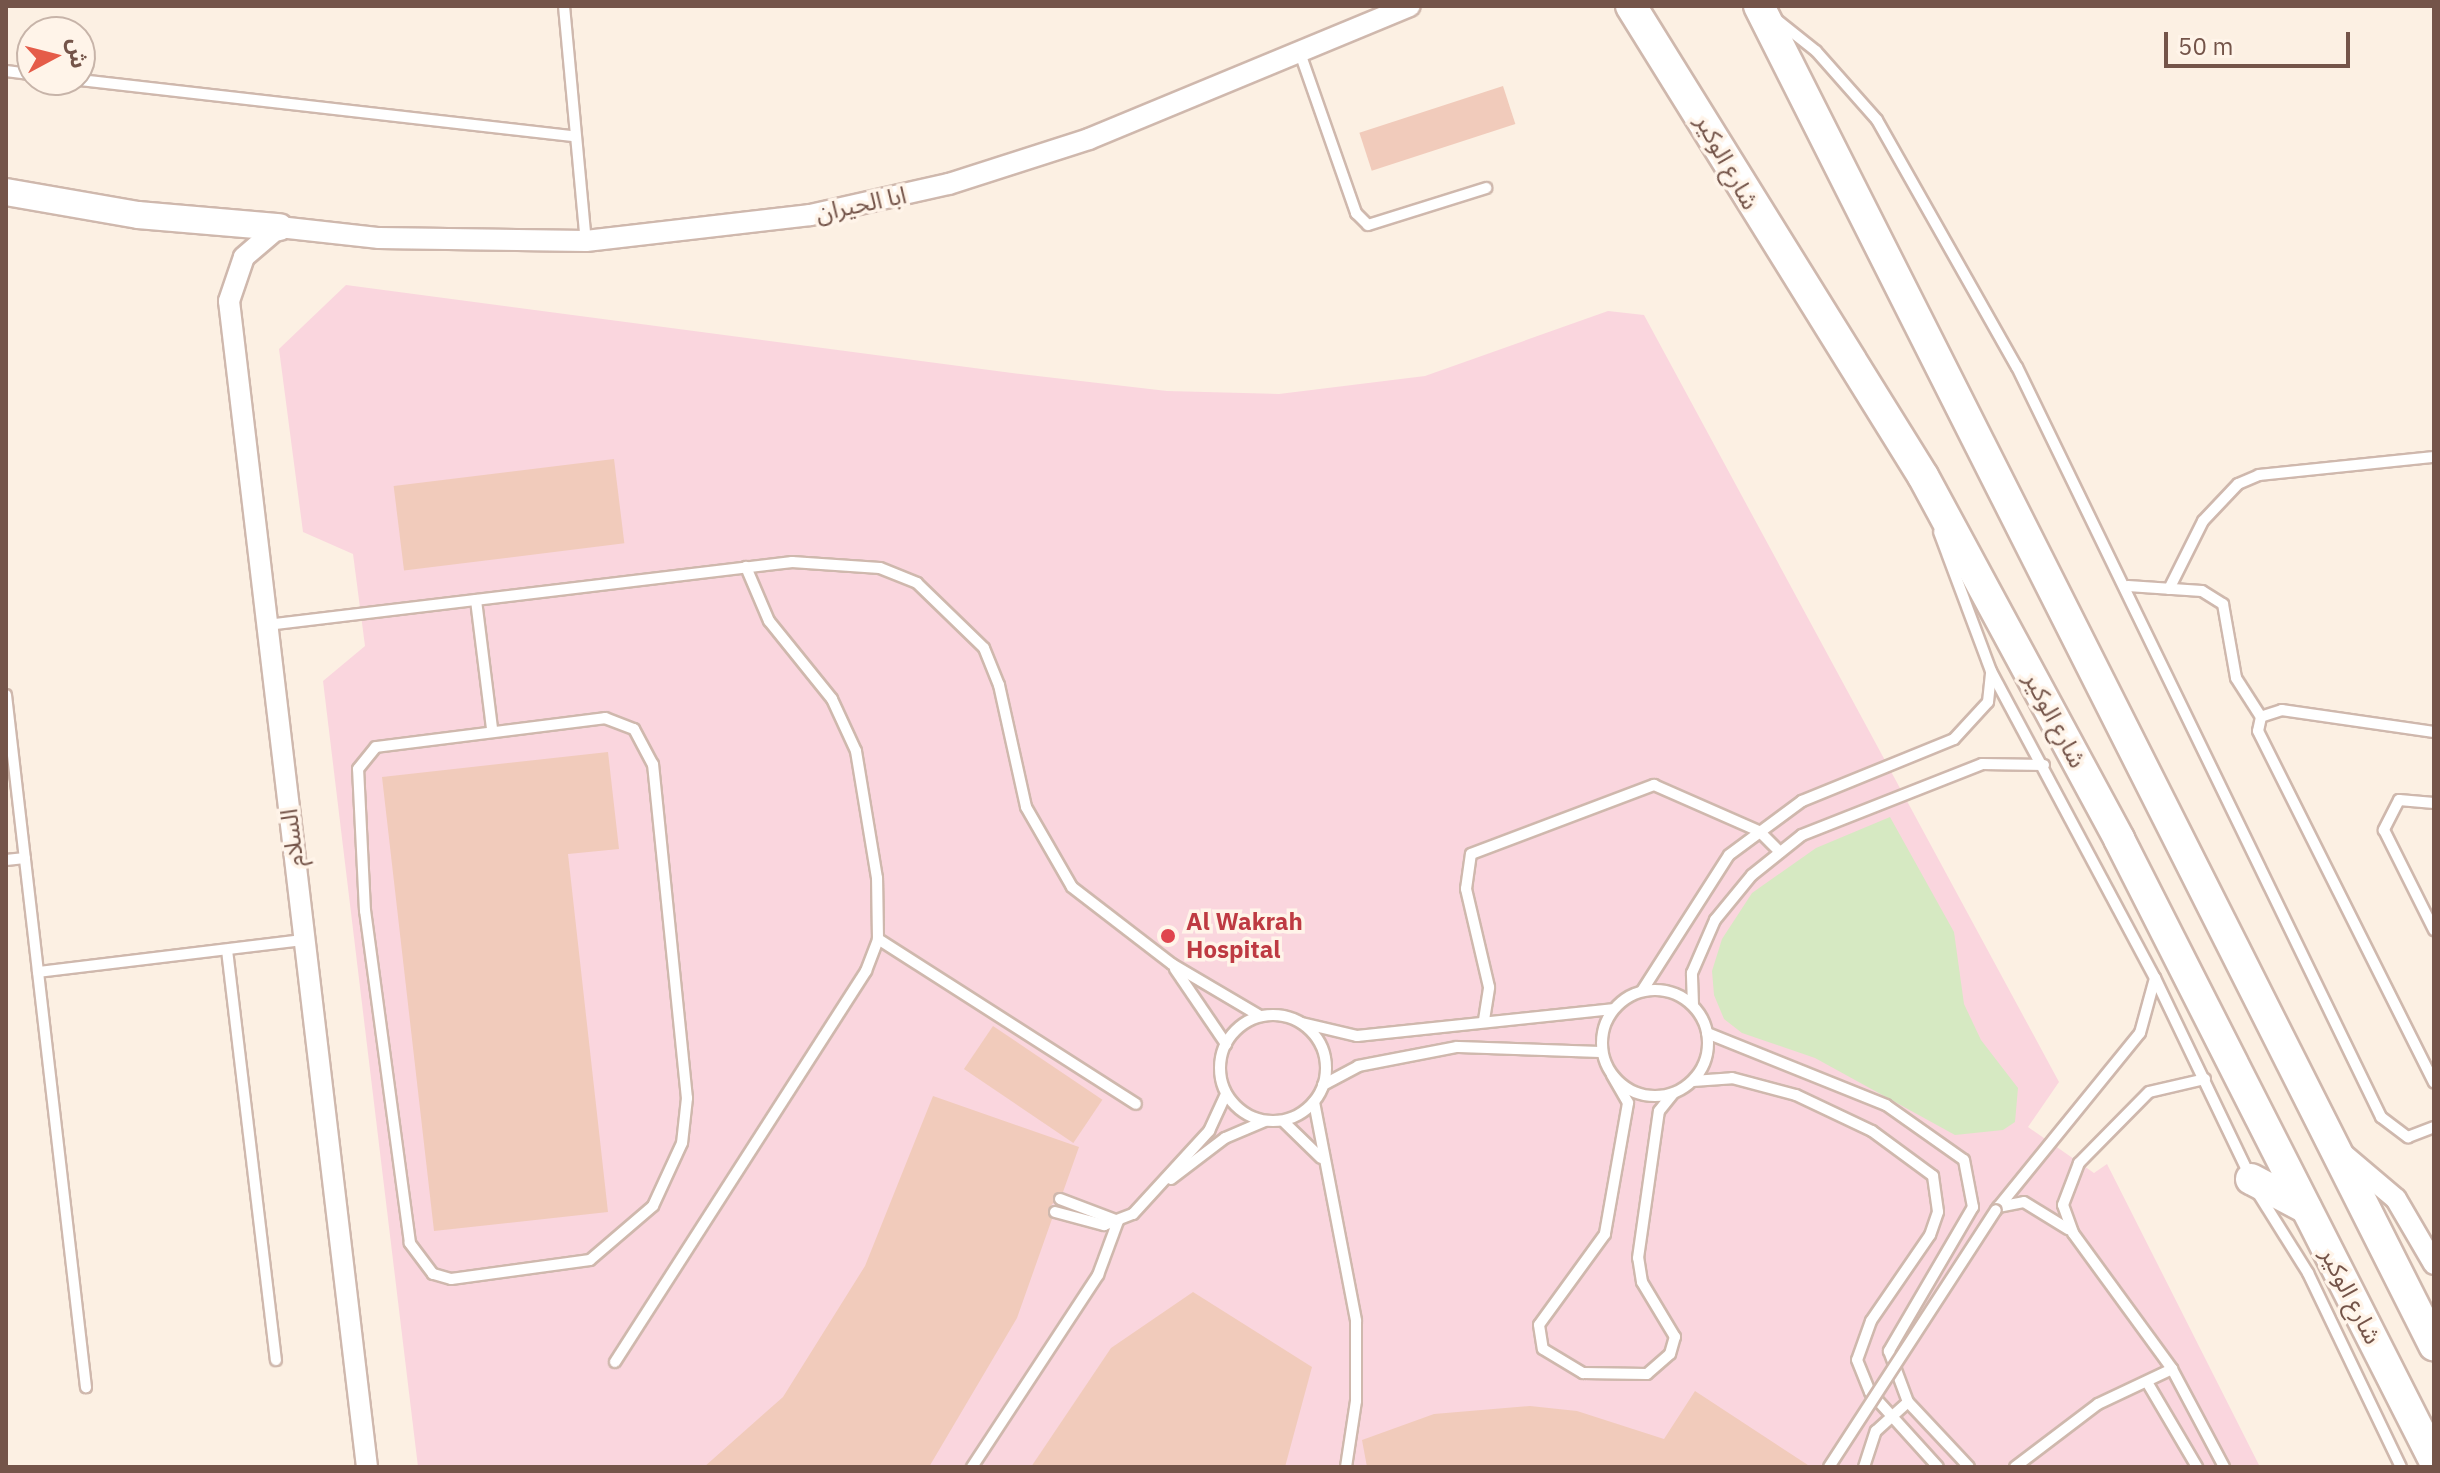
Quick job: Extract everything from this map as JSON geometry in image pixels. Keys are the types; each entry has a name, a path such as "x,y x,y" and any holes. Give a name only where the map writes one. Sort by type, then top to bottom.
{"main road":[{"name":"شارع الوكير","path":"1631,6 1923,476 2119,839 2434,1460"},
{"path":"1760,6 2239,947 2330,1143 2434,1345"},
{"path":"2251,1179 2306,1208"}],"street":[{"name":"ابا الحيران","path":"279,227 421,240 586,241 810,215 949,184 1089,139 1410,6"},
{"path":"6,192 138,215 279,227"},
{"name":"السلام","path":"279,227 244,257 229,301 367,1467"},
{"path":"2330,1143 2396,1199 2434,1264"}],"lane":[{"path":"564,6 586,241"},
{"path":"1760,6 1816,51 1877,120 2017,367 2128,586 2381,1117 2408,1137 2434,1127"},
{"path":"1300,53 1356,213 1368,225 1486,188"},
{"path":"96,82 575,136"},
{"path":"2169,589 2203,521 2238,484 2259,475 2434,457"},
{"path":"1923,476 1991,671 2044,765 2155,978 2251,1179 2308,1273 2401,1467"},
{"path":"267,625 746,567 839,562 880,568 917,583 952,610 984,648 999,685 1026,807 1047,850 1104,917 1172,964 1260,1016 1357,1036 1484,1020 1613,1009 1642,991 1702,890 1759,831 1802,801 1954,739 1988,702 1991,671"},
{"path":"615,1362 866,971 878,939 877,878 856,751 832,699 769,621 746,567"},
{"path":"2128,586 2202,591 2223,604 2236,678 2261,717 2259,744 2434,1082"},
{"path":"476,600 492,728"},
{"path":"6,695 86,1387"},
{"path":"2261,717 2282,710 2434,732"},
{"path":"605,718 645,742 687,1098 672,1174 653,1206 612,1247 590,1260 451,1279 423,1267 410,1243 354,792 358,769 376,747 492,728 605,718"},
{"path":"1613,1009 1602,1052 1628,1103 1605,1234 1539,1325 1543,1349 1583,1373 1647,1374 1670,1354 1675,1337 1642,1282 1638,1258 1659,1111 1673,1094 1693,1081 1703,1067 1707,1033 1688,989 1709,929 1730,898 1780,852 1857,810 1982,764 2044,765"},
{"path":"1484,1020 1489,987 1466,889 1471,854 1654,785 1759,831 1780,852"},
{"path":"2434,803 2399,800 2384,830 2434,930"},
{"path":"6,860 25,858"},
{"path":"878,939 1136,1104"},
{"path":"38,972 304,940"},
{"path":"227,950 276,1360"},
{"path":"1172,964 1226,1044"},
{"path":"1829,1467 1997,1208 2140,1033 2155,978"},
{"path":"1642,991 1660,990 1693,1005"},
{"path":"1169,1180 1216,1121 1226,1094 1220,1061 1226,1044 1260,1016"},
{"path":"1055,1212 1096,1225 1118,1221 1225,1138 1265,1121 1283,1121 1314,1102 1323,1085 1322,1050 1300,1023"},
{"path":"1707,1033 1886,1105 1964,1160 1973,1207 1889,1351 1908,1402 1969,1467"},
{"path":"1323,1085 1358,1066 1457,1047 1602,1052"},
{"path":"1612,1075 1639,1094 1673,1094"},
{"path":"1693,1081 1732,1078 1796,1095 1872,1131 1933,1176 1938,1212 1930,1235 1859,1345 1859,1376 1938,1467"},
{"path":"2205,1079 2149,1092 2079,1163 2063,1205 2073,1233 2172,1369 2224,1467"},
{"path":"1226,1094 1265,1121"},
{"path":"1314,1102 1356,1321 1356,1401 1346,1467"},
{"path":"1283,1121 1324,1162"},
{"path":"1060,1199 1118,1221"},
{"path":"1997,1208 2024,1202 2073,1233"},
{"path":"972,1467 1098,1275 1118,1221"},
{"path":"2015,1467 2098,1404 2172,1369"},
{"path":"2147,1382 2197,1467"},
{"path":"1864,1467 1867,1448 1891,1414 1908,1402"}],"shaded area":[{"name":"Al Wakrah Hospital","path":"346,285 1012,373 1167,391 1279,394 1425,376 1608,311 1644,315 2059,1082 2028,1127 2094,1173 2107,1164 2260,1467 418,1467 323,681 365,646 353,554 303,532 279,349"}],"green space":[{"path":"1890,817 1954,932 1964,1004 1981,1040 2018,1088 2015,1122 2003,1130 1955,1135 1815,1058 1742,1033 1724,1019 1714,995 1712,971 1722,939 1752,893 1816,848"}],"building":[{"path":"1503,86 1515,124 1372,171 1359,133"},
{"path":"614,459 624,543 404,570 394,486"},
{"path":"608,752 619,849 568,854 608,1212 434,1231 382,777"},
{"path":"993,1026 1102,1100 1073,1143 964,1069"},
{"path":"933,1096 1079,1147 1063,1192 1048,1209 1052,1219 1017,1318 929,1467 704,1467 783,1397 865,1266"},
{"path":"1193,1292 1312,1367 1285,1467 1031,1467 1111,1348"},
{"path":"1695,1391 1811,1467 1367,1467 1362,1440 1434,1414 1530,1406 1577,1411 1664,1439"}],"place":[{"name":"Al Wakrah Hospital","path":"1168,936"}]}
